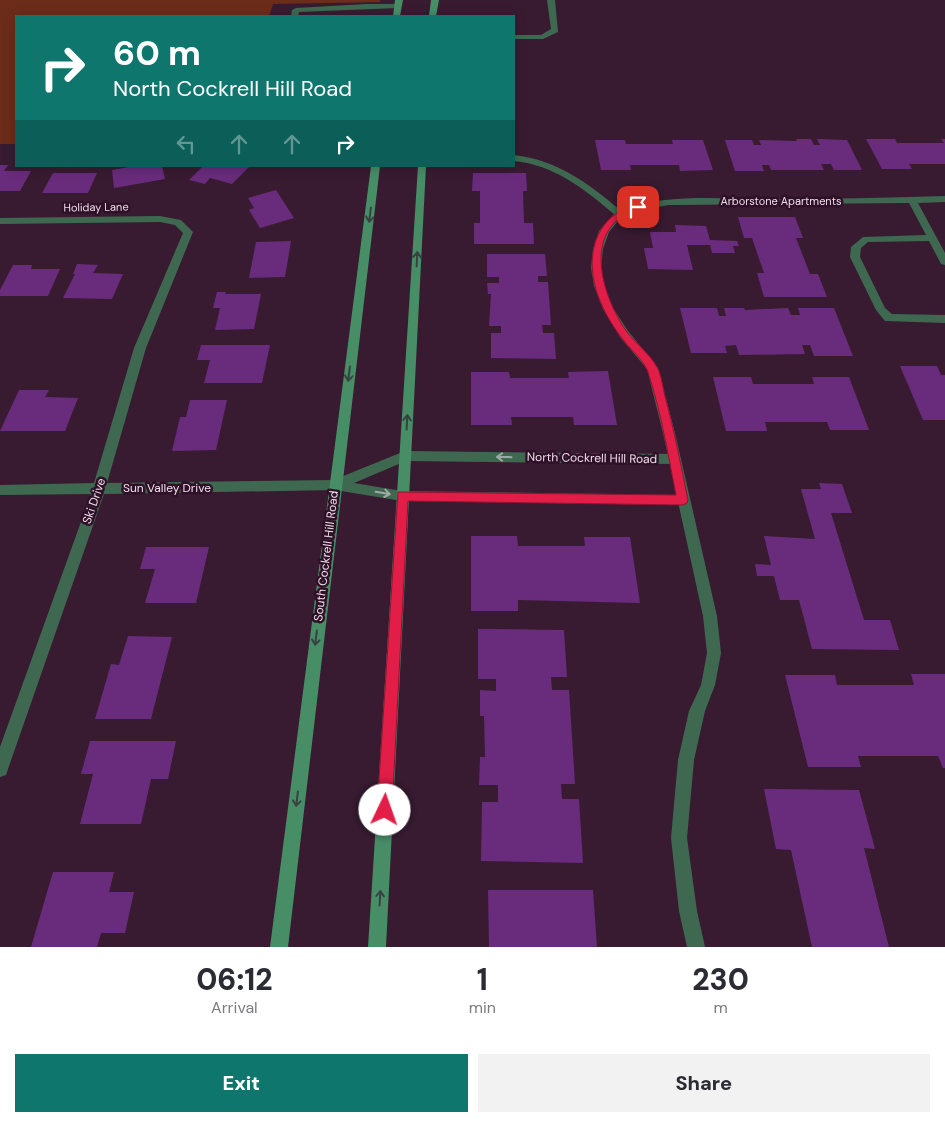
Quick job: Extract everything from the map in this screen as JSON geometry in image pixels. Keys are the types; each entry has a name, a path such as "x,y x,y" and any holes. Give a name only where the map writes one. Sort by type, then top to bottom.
{"main road":[{"path":"433,15 434,0"},
{"name":"South Cockrell Hill Road","path":"279,947 376,167"},
{"path":"377,947 422,167"}],"street":[{"path":"515,37 542,37 555,30 551,0"},
{"path":"295,15 296,10 398,3"},
{"path":"341,15 342,7"},
{"path":"515,158 524,158 547,164 572,177 619,214 604,231 598,250 596,268 599,286 608,309 624,334 652,368 675,459"},
{"name":"Arborstone Apartments","path":"619,214 638,207 669,202 945,199"},
{"path":"912,200 945,262"},
{"name":"Holiday Lane","path":"0,221 160,219 178,222 188,232"},
{"name":"Ski Drive","path":"0,770 99,489 140,348 188,232"},
{"path":"932,238 866,239 856,247 855,257 881,310 889,318 945,319"},
{"name":"North Cockrell Hill Road","path":"335,485 405,456 675,459 683,500"},
{"path":"335,485 402,496 683,500 710,616 714,653 708,684 697,711 686,760 680,838 688,911 696,947"},
{"name":"Sun Valley Drive","path":"0,490 335,485"}],"shaded area":[{"path":"0,0 380,0 380,2 273,4 269,15 15,15 15,144 0,144"}],"building":[{"path":"796,139 811,139 814,145 820,145 817,139 847,140 862,170 834,170 831,164 821,164 824,170 771,170 769,165 762,165 764,171 735,171 725,140 752,140 754,145 761,145 759,140 797,141"},
{"path":"866,139 895,139 897,143 944,143 941,139 945,139 945,164 909,164 912,169 882,169"},
{"path":"595,140 625,140 626,144 673,144 672,140 703,140 713,170 680,171 679,165 630,165 631,170 601,170"},
{"path":"0,165 8,165 4,171 31,171 20,191 0,191"},
{"path":"128,167 162,167 165,179 114,188 112,170"},
{"path":"202,167 249,167 232,184 210,178 205,184 189,180"},
{"path":"53,173 97,173 88,193 42,193"},
{"path":"473,173 526,173 527,191 523,191 524,223 533,223 534,244 474,244 474,223 480,223 480,191 472,191"},
{"path":"276,190 294,218 260,228 249,210 254,208 248,198"},
{"path":"738,217 795,217 803,238 796,238 810,274 818,274 827,297 764,297 757,273 764,273 752,238 744,238"},
{"path":"675,225 706,226 710,240 737,241 739,246 733,246 735,253 712,253 710,245 687,245 693,270 648,269 644,248 653,248 650,232 676,232"},
{"path":"291,241 285,277 249,278 256,242"},
{"path":"487,254 545,254 547,276 538,276 538,282 548,282 551,325 542,325 543,333 554,333 556,359 491,358 491,333 501,333 501,326 489,326 491,294 488,294 487,283 499,283 499,277 487,277"},
{"path":"77,264 98,265 93,273 123,274 112,299 63,298 75,274 73,274"},
{"path":"13,265 32,265 31,269 60,269 48,296 0,296 0,290"},
{"path":"217,292 226,292 225,294 261,294 254,329 215,330 220,308 213,308"},
{"path":"680,308 717,308 719,316 726,316 724,308 744,308 745,310 788,308 791,315 800,315 798,308 834,308 853,356 814,356 810,345 802,345 805,354 739,355 736,345 725,346 727,353 691,353"},
{"path":"201,345 270,345 262,383 204,383 210,360 197,360"},
{"path":"900,366 937,366 941,375 945,375 945,420 923,420"},
{"path":"608,371 617,425 574,425 573,417 511,417 512,425 471,425 471,372 509,372 510,378 569,378 568,372"},
{"path":"713,377 751,377 753,384 814,384 812,377 849,377 869,430 830,430 827,422 765,422 767,431 726,431"},
{"path":"19,390 49,390 45,397 78,398 65,431 0,431"},
{"path":"190,400 227,400 216,450 172,451 180,417 186,417"},
{"path":"819,483 842,484 852,513 831,513 864,620 890,620 899,650 812,649 799,600 780,600 774,576 757,576 755,564 771,565 764,536 815,539 801,489 821,489"},
{"path":"471,536 517,536 518,546 585,546 584,537 630,537 640,603 518,600 518,611 471,611"},
{"path":"146,547 209,547 196,603 145,603 155,569 140,569"},
{"path":"478,629 564,630 567,677 551,677 552,690 569,690 575,784 561,784 562,799 579,799 583,863 481,861 482,802 498,802 498,785 479,785 480,757 485,757 484,716 480,716 480,690 496,691 496,679 478,679"},
{"path":"128,636 172,637 151,719 95,719 111,664 119,665"},
{"path":"911,674 945,674 945,768 943,768 938,756 858,756 861,767 808,767 785,675 835,675 837,685 914,685"},
{"path":"90,741 176,741 168,779 151,779 141,824 80,824 93,774 81,774"},
{"path":"764,789 859,790 875,849 864,848 889,947 812,947 791,850 776,849"},
{"path":"53,872 114,872 109,892 134,892 125,933 101,933 97,947 31,947"},
{"path":"488,890 593,890 597,947 489,947"}],"route":[{"path":"385,810 402,496 683,500 669,433 652,368 624,334 608,309 599,286 596,268 598,250 604,231 619,214 638,207"}]}
